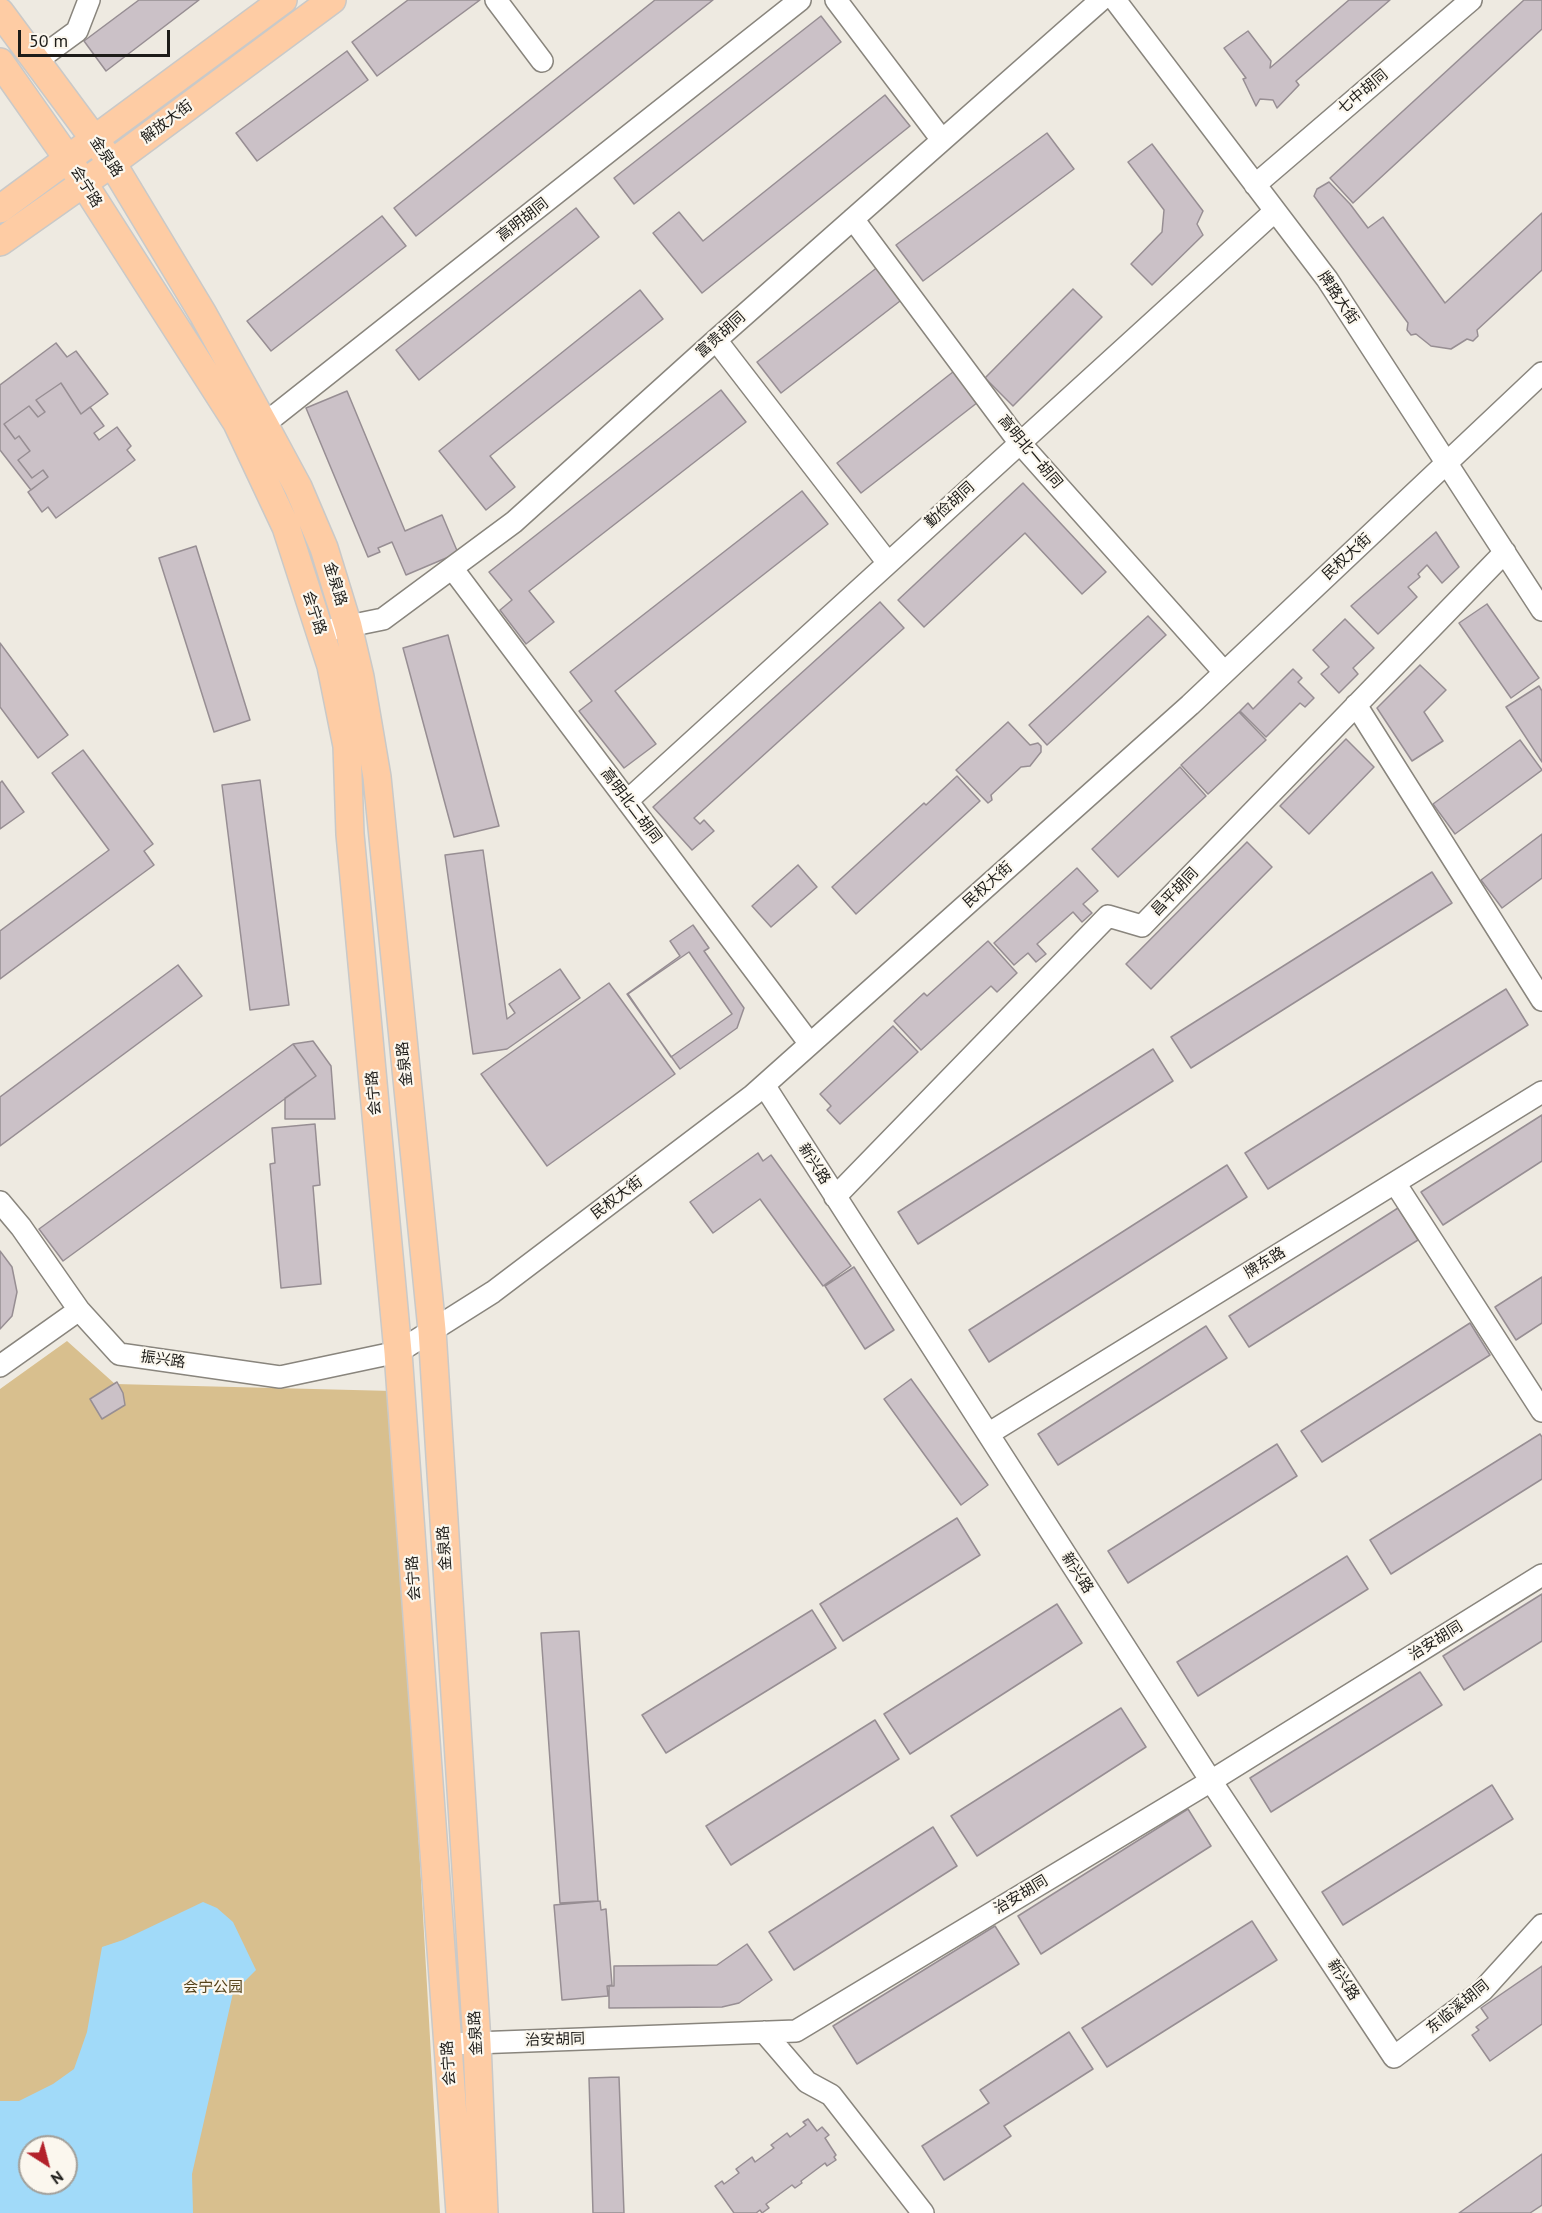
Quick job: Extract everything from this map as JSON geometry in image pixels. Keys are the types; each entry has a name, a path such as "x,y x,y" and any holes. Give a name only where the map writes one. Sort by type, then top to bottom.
{"main road":[{"name":"解放大街","path":"0,209 283,0"},
{"name":"解放大街","path":"0,243 332,0"},
{"name":"金泉路","path":"0,12 112,163 202,314 255,431 303,497 324,548 348,626 360,677 377,777 432,1330 477,2043 484,2213"},
{"name":"会宁路","path":"0,62 68,159 237,423 255,431 331,666 347,746 350,834 398,1352 460,2213"}],"street":[{"path":"36,61 77,31 89,0"},
{"path":"496,0 542,61"},
{"name":"高明胡同","path":"255,431 800,0"},
{"path":"836,0 942,140"},
{"name":"富贵胡同","path":"320,632 383,619 514,522 1101,0"},
{"name":"牌路大街","path":"1115,0 1327,279 1542,610"},
{"name":"七中胡同","path":"1255,185 1472,0"},
{"name":"勤俭胡同","path":"627,801 1275,211"},
{"name":"高明北一胡同","path":"853,219 1019,442 1224,672"},
{"path":"716,340 888,563"},
{"name":"民权大街","path":"398,1352 493,1292 764,1086 1224,672 1542,373"},
{"name":"昌平胡同","path":"835,1197 1108,916 1142,926 1505,552"},
{"name":"高明北二胡同","path":"452,568 810,1044"},
{"path":"1356,705 1542,1000"},
{"name":"新兴路","path":"764,1086 1211,1780 1394,2057"},
{"name":"牌东路","path":"988,1434 1542,1092"},
{"path":"1395,1183 1542,1411"},
{"name":"振兴路","path":"0,1202 21,1227 79,1310 119,1354 280,1377 398,1352"},
{"path":"0,1366 79,1310"},
{"name":"治安胡同","path":"448,2044 796,2031 1211,1780 1542,1575"},
{"name":"东临溪胡同","path":"1394,2057 1483,1990 1542,1925"},
{"path":"764,2032 807,2082 831,2095 923,2213"}],"green space":[{"name":"会宁公园","path":"67,1341 115,1384 393,1391 440,2213 0,2213 0,1389"}],"water":[{"path":"203,1902 217,1908 233,1922 256,1970 233,1993 192,2174 193,2213 0,2213 0,2101 19,2101 53,2084 74,2069 87,2032 102,1947 123,1940"}],"building":[{"path":"139,0 199,0 106,71 84,41"},
{"path":"408,0 480,0 377,76 352,42"},
{"path":"655,0 713,0 416,236 394,208"},
{"path":"1349,0 1390,0 1296,81 1299,85 1277,108 1273,100 1260,99 1256,106 1243,79 1246,78 1224,48 1248,31 1271,61 1270,68"},
{"path":"1524,0 1542,0 1542,29 1353,203 1330,178"},
{"path":"821,16 841,42 634,204 614,178"},
{"path":"347,51 368,80 257,161 236,133"},
{"path":"885,95 910,126 702,293 653,233 679,212 703,241"},
{"path":"1047,133 1074,169 923,281 896,245"},
{"path":"1152,144 1203,211 1197,224 1203,235 1152,285 1131,264 1162,232 1164,210 1128,162"},
{"path":"1329,182 1368,228 1383,217 1445,303 1542,213 1542,270 1477,330 1478,336 1473,341 1467,339 1451,349 1431,346 1416,334 1411,335 1407,330 1408,323 1314,196 1317,189"},
{"path":"576,208 599,237 419,380 396,350"},
{"path":"382,216 406,246 271,351 247,321"},
{"path":"879,266 904,298 781,393 757,362"},
{"path":"1073,289 1102,317 1013,406 985,378"},
{"path":"640,290 663,319 490,456 515,487 486,510 439,451"},
{"path":"56,343 67,357 76,351 108,394 81,414 61,383 36,400 45,412 38,417 29,406 4,424 15,439 19,436 30,451 18,460 32,478 43,470 48,477 31,490 0,450 0,385"},
{"path":"958,368 982,399 861,493 837,463"},
{"path":"61,383 81,414 90,407 104,426 94,433 99,440 117,427 131,446 127,450 135,460 56,518 48,507 42,512 28,492 48,477 43,470 32,478 18,460 30,451 19,436 15,439 4,424 29,406 38,417 45,412 36,400"},
{"path":"721,390 746,422 529,591 554,622 526,644 500,610 512,600 489,572"},
{"path":"347,391 405,531 442,515 458,553 406,575 392,542 378,548 380,552 368,557 306,408"},
{"path":"1023,483 1106,572 1082,594 1025,533 924,627 898,600"},
{"path":"802,491 828,524 615,691 656,744 624,768 579,711 592,701 570,672"},
{"path":"1436,532 1459,567 1442,583 1427,565 1418,574 1420,577 1408,587 1417,597 1378,634 1351,606"},
{"path":"196,546 250,720 214,732 159,558"},
{"path":"880,602 904,628 694,818 700,824 704,820 714,831 692,850 653,807"},
{"path":"1487,604 1539,678 1511,698 1459,623"},
{"path":"1148,616 1166,635 1047,745 1029,725"},
{"path":"1345,619 1374,648 1353,668 1358,674 1339,693 1321,674 1329,667 1313,650"},
{"path":"448,635 499,826 454,837 403,648"},
{"path":"0,643 68,735 38,758 0,707"},
{"path":"1420,665 1446,690 1424,712 1443,741 1412,761 1377,708"},
{"path":"1293,669 1302,678 1298,682 1314,698 1305,707 1300,703 1266,737 1240,711 1248,703 1253,709"},
{"path":"1539,686 1542,691 1542,762 1506,707"},
{"path":"1239,712 1266,740 1208,794 1181,765"},
{"path":"1008,722 1030,745 1038,743 1041,746 1041,752 1030,766 1021,767 991,795 992,800 988,803 956,770"},
{"path":"1346,739 1374,767 1309,834 1280,806"},
{"path":"1520,740 1542,770 1455,834 1433,804"},
{"path":"83,750 153,844 144,851 154,865 0,979 0,931 109,850 52,773"},
{"path":"1180,767 1206,796 1118,877 1092,849"},
{"path":"957,776 980,801 856,914 832,887"},
{"path":"260,780 289,1005 250,1010 222,785"},
{"path":"2,781 24,812 0,829 0,783"},
{"path":"1542,834 1542,878 1502,908 1481,880"},
{"path":"1247,842 1272,867 1151,989 1126,964"},
{"path":"483,850 507,1019 515,1013 509,1004 560,969 580,998 507,1049 473,1054 445,855"},
{"path":"798,865 817,887 771,927 752,906"},
{"path":"1077,868 1098,891 1083,904 1092,913 1082,922 1073,912 1037,944 1046,954 1036,962 1028,953 1014,965 994,943"},
{"path":"1432,872 1452,903 1191,1068 1171,1037"},
{"path":"693,925 709,948 704,951 744,1008 737,1028 680,1069 627,994 680,956 670,941"},
{"path":"988,941 1017,973 997,992 991,986 921,1050 894,1021 924,993 927,996"},
{"path":"689,952 732,1014 671,1057 628,994"},
{"path":"178,965 202,996 0,1146 0,1097"},
{"path":"609,983 675,1074 547,1166 481,1074"},
{"path":"1506,989 1528,1025 1268,1189 1245,1153"},
{"path":"893,1026 918,1052 840,1124 827,1110 831,1106 820,1094"},
{"path":"313,1041 331,1066 335,1119 285,1119 285,1098 316,1076 293,1044"},
{"path":"293,1044 316,1076 63,1261 39,1229"},
{"path":"1153,1049 1173,1081 918,1244 898,1212"},
{"path":"1542,1115 1542,1161 1443,1225 1421,1192"},
{"path":"315,1124 320,1185 313,1186 321,1284 281,1288 270,1164 275,1163 272,1128"},
{"path":"758,1153 763,1161 771,1155 851,1266 823,1286 760,1199 713,1233 690,1202"},
{"path":"1227,1165 1247,1197 989,1362 969,1330"},
{"path":"1398,1208 1418,1240 1249,1347 1229,1316"},
{"path":"0,1251 12,1267 17,1292 12,1316 0,1329"},
{"path":"854,1267 894,1330 865,1349 825,1286"},
{"path":"1542,1277 1542,1323 1516,1340 1495,1307"},
{"path":"1470,1323 1490,1355 1322,1462 1301,1431"},
{"path":"1206,1326 1227,1358 1058,1465 1038,1434"},
{"path":"911,1379 988,1485 961,1505 884,1399"},
{"path":"117,1382 123,1393 125,1405 102,1419 90,1399"},
{"path":"1540,1434 1542,1437 1542,1479 1391,1574 1370,1540"},
{"path":"1277,1444 1297,1476 1128,1583 1108,1551"},
{"path":"957,1518 980,1555 843,1641 820,1604"},
{"path":"1347,1556 1368,1589 1198,1696 1177,1662"},
{"path":"1542,1594 1542,1641 1464,1690 1443,1656"},
{"path":"1057,1604 1082,1643 910,1754 884,1714"},
{"path":"812,1610 836,1648 666,1753 642,1715"},
{"path":"579,1631 598,1901 560,1903 541,1633"},
{"path":"1420,1672 1442,1705 1271,1812 1250,1778"},
{"path":"1121,1708 1146,1747 977,1856 951,1816"},
{"path":"875,1720 899,1759 731,1865 706,1826"},
{"path":"1492,1785 1513,1819 1343,1925 1322,1892"},
{"path":"1188,1809 1211,1846 1041,1954 1018,1916"},
{"path":"933,1827 957,1866 794,1970 769,1932"},
{"path":"600,1901 601,1910 606,1909 612,1985 607,1986 608,1996 562,2000 554,1905"},
{"path":"1252,1921 1277,1960 1107,2067 1082,2028"},
{"path":"995,1926 1019,1964 857,2064 833,2026"},
{"path":"747,1944 772,1980 739,2003 722,2007 609,2008 609,1986 614,1986 614,1966 717,1965"},
{"path":"1542,1966 1542,2024 1490,2061 1472,2035 1479,2030 1476,2027 1488,2018 1481,2008"},
{"path":"1069,2032 1093,2069 1004,2126 1011,2136 944,2180 922,2146 989,2103 980,2090"},
{"path":"619,2077 624,2213 593,2213 589,2078"},
{"path":"808,2119 817,2131 822,2127 829,2135 825,2138 836,2155 834,2157 836,2160 827,2166 825,2163 795,2188 792,2185 766,2204 769,2208 762,2213 760,2210 756,2213 734,2213 715,2186 722,2181 724,2184 739,2173 736,2169 752,2157 755,2162 774,2148 771,2145 787,2133 790,2137 806,2125 803,2122"},
{"path":"1542,2154 1542,2205 1530,2213 1459,2213"}]}
